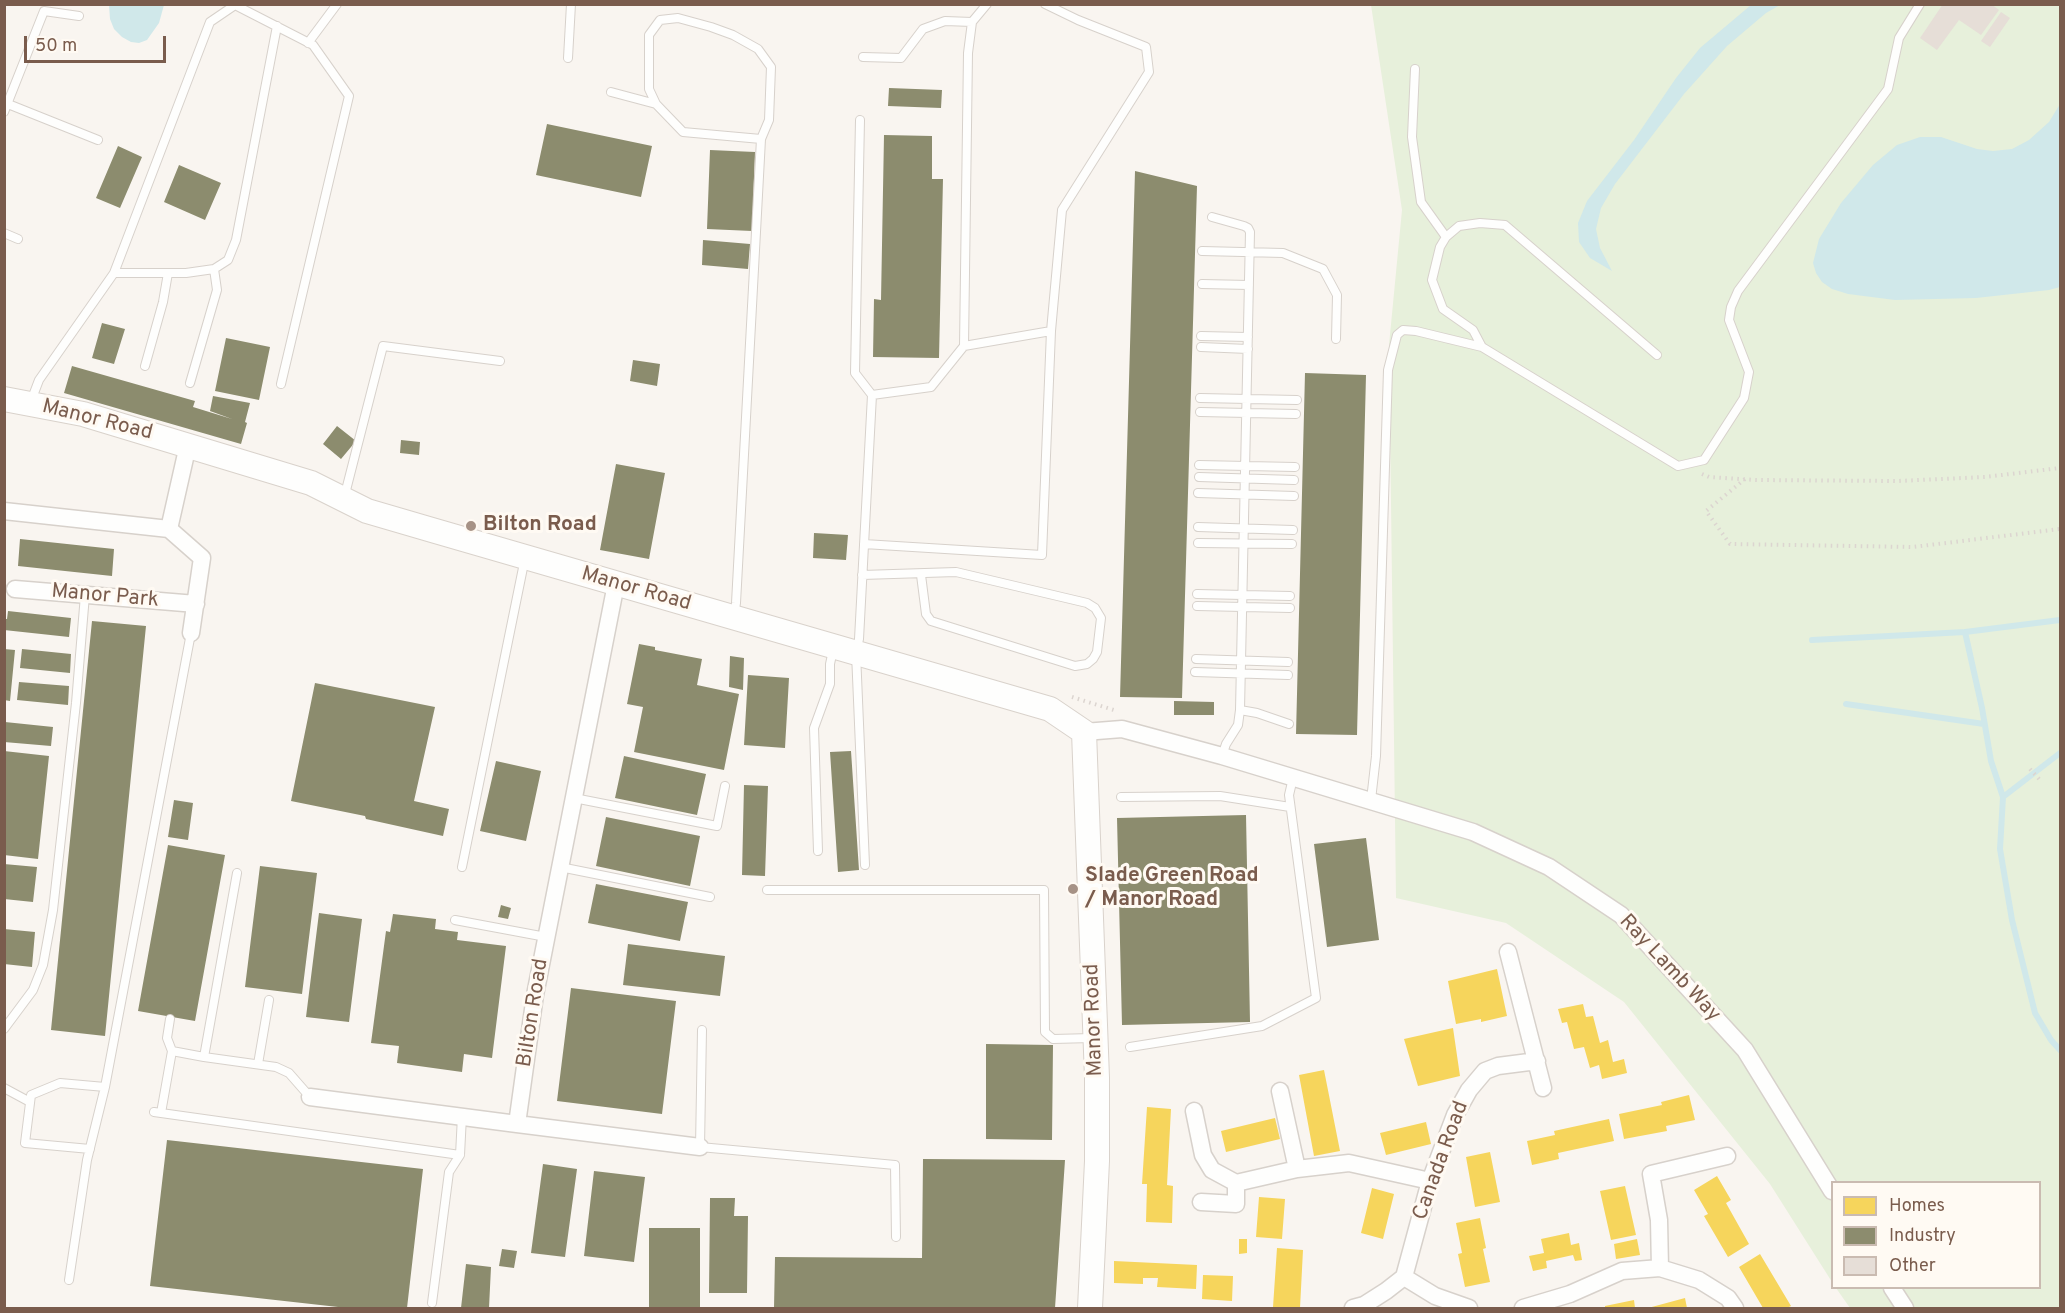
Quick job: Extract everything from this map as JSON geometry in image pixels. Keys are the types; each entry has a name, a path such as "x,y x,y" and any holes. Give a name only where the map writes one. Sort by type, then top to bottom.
{"street":[{"name":"Manor Road","path":"4,399 83,414 188,445 311,483 367,511 1050,709 1084,732 1096,1038 1097,1161 1090,1308"},
{"path":"169,529 188,445"},
{"path":"4,511 169,529 202,558 191,633"},
{"name":"Bilton Road","path":"517,1124 535,995 616,584"},
{"name":"Manor Park","path":"15,589 195,604"},
{"path":"1084,732 1122,729 1371,800"},
{"name":"Ray Lamb Way","path":"1371,800 1473,832 1549,867 1622,915 1745,1050 1831,1188"},
{"path":"1508,952 1543,1088"},
{"name":"Canada Road","path":"1404,1277 1430,1181 1455,1115 1468,1090 1485,1071 1498,1066 1537,1061"},
{"path":"1280,1091 1297,1169"},
{"path":"310,1097 700,1147"},
{"path":"1194,1111 1203,1155 1212,1170 1236,1183 1297,1169 1349,1163 1430,1181"},
{"path":"1660,1268 1659,1220 1651,1174 1727,1156"},
{"path":"1201,1202 1236,1204 1236,1183"},
{"path":"1522,1308 1570,1294 1622,1271 1660,1268 1699,1280 1728,1299 1735,1308"},
{"path":"1353,1308 1372,1300 1404,1277 1436,1296 1469,1308"},
{"path":"1893,1289 1905,1308"}],"lane":[{"path":"29,404 39,380 114,273 210,22 236,4 313,45 349,96 281,384"},
{"path":"308,43 337,4"},
{"path":"568,58 571,4"},
{"path":"872,395 931,387 964,346 968,53 972,22 987,4"},
{"path":"864,544 1042,555 1051,331 1062,210 1149,72 1146,47 1045,4"},
{"path":"1371,800 1377,756 1388,369 1397,335 1403,330 1416,331 1482,347 1678,466 1704,460 1744,398 1749,372 1729,320 1731,307 1738,291 1888,89 1899,38 1920,4"},
{"path":"79,16 44,11 6,108 98,140"},
{"path":"734,617 761,139 769,120 771,67 758,50 733,35 678,18 660,20 649,35 649,89 656,104 683,132 761,139"},
{"path":"863,57 901,58 923,29 945,21 972,22"},
{"path":"114,273 186,273 214,269 228,260 236,240 277,26"},
{"path":"1415,69 1412,137 1421,202 1446,237"},
{"path":"611,93 656,104"},
{"path":"818,851 814,728 830,684 830,664 859,639 872,395 855,373 860,120"},
{"path":"1212,217 1248,228 1250,232 1240,710 1238,725 1226,744 1222,756"},
{"path":"1482,347 1473,330 1443,309 1432,280 1440,247 1446,237 1459,226 1480,223 1505,225 1657,355"},
{"path":"4,233 18,238"},
{"path":"1202,251 1283,253 1323,269 1337,295 1335,339"},
{"path":"190,383 217,291 214,269"},
{"path":"145,366 163,302 168,273"},
{"path":"1202,284 1249,285"},
{"path":"964,346 1051,331"},
{"path":"1201,336 1248,337"},
{"path":"344,499 383,346 500,361"},
{"path":"1201,347 1248,349"},
{"path":"1200,398 1297,400"},
{"path":"1200,412 1296,414"},
{"path":"1199,465 1295,467"},
{"path":"1199,477 1294,480"},
{"path":"1198,493 1294,496"},
{"path":"1198,527 1293,530"},
{"path":"1197,543 1292,544"},
{"path":"462,867 525,558"},
{"path":"862,575 921,575 956,572 1087,603 1095,608 1101,618 1093,659 1087,664 1075,666 931,621 926,614 921,575"},
{"path":"1197,594 1290,596"},
{"path":"4,1029 33,990 43,965 49,932 76,704 85,595"},
{"path":"1197,606 1290,608"},
{"path":"69,1280 90,1149 105,1086 191,633"},
{"path":"845,650 865,865"},
{"path":"1196,659 1288,662"},
{"path":"1196,672 1288,675"},
{"path":"1240,710 1289,724"},
{"path":"1130,1047 1262,1026 1316,998 1290,807 1289,795 1293,778"},
{"path":"574,798 717,826 725,786"},
{"path":"1121,797 1220,796 1290,807"},
{"path":"560,867 710,897"},
{"path":"204,1057 237,873"},
{"path":"767,890 1044,890 1045,1032 1053,1039 1096,1038"},
{"path":"455,920 546,938"},
{"path":"258,1064 269,1000"},
{"path":"170,1019 167,1038 172,1051 157,1112 460,1155"},
{"path":"702,1030 700,1147 895,1165 896,1237"},
{"path":"172,1051 276,1067 289,1073 310,1097"},
{"path":"90,1149 25,1143 31,1095 60,1083 105,1086"},
{"path":"4,1088 30,1102"},
{"path":"432,1303 449,1172 460,1155 462,1116"}],"path":[{"path":"1709,477 1898,481 1985,477 2061,468"},
{"path":"1745,479 1706,511 1730,544 1913,547 2061,529"},
{"path":"2030,769 2040,780"}],"green space":[{"path":"1371,5 2060,5 2060,1308 1850,1308 1837,1289 2041,1289 2041,1181 1831,1181 1831,1280 1770,1184 1624,1002 1506,923 1396,898 1389,345 1402,210"}],"water":[{"path":"164,4 159,23 147,40 139,43 122,37 114,29 110,19 109,5"},
{"path":"1751,5 1780,5 1766,13 1727,46 1684,94 1615,184 1601,208 1596,229 1600,248 1612,271 1590,258 1579,242 1578,223 1587,201 1700,48"},
{"path":"2060,104 2060,287 1976,298 1895,300 1848,294 1832,289 1822,282 1813,263 1819,239 1841,203 1873,165 1897,145 1920,137 1941,137 1977,149 1993,151 2012,149 2029,140 2049,122"}],"building: Homes":[{"path":"1497,969 1507,1016 1481,1022 1481,1019 1456,1024 1448,981"},
{"path":"1583,1004 1586,1017 1593,1016 1600,1043 1608,1040 1613,1062 1624,1059 1627,1073 1602,1079 1599,1065 1590,1068 1584,1047 1574,1049 1567,1022 1562,1023 1558,1009"},
{"path":"1453,1028 1460,1076 1418,1086 1404,1039"},
{"path":"1324,1070 1340,1151 1314,1156 1299,1075"},
{"path":"1689,1095 1695,1120 1666,1126 1667,1131 1624,1139 1619,1114 1662,1105 1661,1102"},
{"path":"1147,1107 1171,1109 1167,1185 1173,1186 1172,1223 1146,1222 1147,1184 1142,1184"},
{"path":"1275,1118 1280,1139 1226,1152 1221,1131"},
{"path":"1609,1119 1614,1141 1558,1153 1559,1159 1532,1165 1527,1141 1555,1135 1554,1131"},
{"path":"1426,1122 1431,1144 1386,1155 1380,1133"},
{"path":"1490,1152 1500,1202 1475,1207 1466,1157"},
{"path":"1717,1176 1731,1200 1726,1203 1749,1244 1728,1257 1704,1216 1708,1214 1694,1190"},
{"path":"1625,1186 1636,1235 1611,1240 1600,1191"},
{"path":"1372,1188 1394,1194 1383,1239 1361,1233"},
{"path":"1259,1197 1285,1199 1282,1239 1256,1237"},
{"path":"1480,1218 1486,1248 1483,1249 1490,1282 1465,1287 1458,1254 1462,1253 1456,1223"},
{"path":"1569,1233 1571,1245 1579,1243 1582,1260 1575,1261 1573,1255 1546,1261 1547,1268 1533,1271 1529,1256 1544,1253 1541,1239"},
{"path":"1239,1239 1247,1239 1247,1253 1239,1254"},
{"path":"1637,1239 1640,1255 1616,1259 1614,1244"},
{"path":"1277,1248 1303,1250 1300,1308 1273,1307"},
{"path":"1760,1254 1791,1306 1763,1308 1739,1267"},
{"path":"1114,1261 1197,1265 1196,1289 1157,1287 1158,1278 1143,1278 1143,1284 1114,1283"},
{"path":"1203,1275 1233,1276 1232,1301 1202,1299"},
{"path":"1685,1298 1687,1308 1648,1308"},
{"path":"1634,1300 1635,1308 1605,1308 1605,1306"}],"building: Industry":[{"path":"889,88 942,90 941,108 888,106"},
{"path":"547,124 652,146 641,197 536,175"},
{"path":"884,135 932,136 932,179 943,179 939,358 873,357 874,299 881,300"},
{"path":"118,146 142,157 120,208 96,198"},
{"path":"710,150 755,152 752,231 707,229"},
{"path":"179,165 221,183 205,220 164,202"},
{"path":"1135,171 1197,186 1182,698 1120,697"},
{"path":"703,240 750,244 748,269 702,265"},
{"path":"102,323 125,329 114,364 92,358"},
{"path":"226,338 270,347 259,400 215,391"},
{"path":"633,360 660,364 657,386 630,381"},
{"path":"72,366 195,401 193,407 232,419 210,411 213,396 250,403 241,444 64,393"},
{"path":"1305,373 1366,375 1357,735 1296,734"},
{"path":"337,426 356,441 341,459 323,444"},
{"path":"401,440 420,442 419,455 400,453"},
{"path":"616,464 665,473 649,559 600,550"},
{"path":"814,533 848,535 846,560 813,558"},
{"path":"20,539 114,549 112,576 18,566"},
{"path":"8,611 71,618 69,637 4,630 4,619 7,619"},
{"path":"92,621 146,626 105,1036 51,1030"},
{"path":"639,644 655,647 655,650 702,659 697,685 739,694 724,770 634,752 643,707 627,704"},
{"path":"4,649 15,650 10,701 4,700"},
{"path":"22,649 71,654 70,673 20,668"},
{"path":"730,656 744,658 743,690 729,687"},
{"path":"748,675 789,678 785,748 744,745"},
{"path":"19,682 69,686 68,705 17,700"},
{"path":"315,683 435,707 414,801 449,809 443,836 366,819 365,816 291,801"},
{"path":"1174,701 1214,702 1214,715 1174,715"},
{"path":"5,722 53,727 51,746 4,742"},
{"path":"4,751 49,756 38,859 4,855"},
{"path":"851,751 859,870 838,872 830,752"},
{"path":"624,756 706,774 697,815 615,798"},
{"path":"496,761 541,771 526,841 480,831"},
{"path":"744,785 768,786 765,876 742,875"},
{"path":"174,800 193,803 188,840 168,837"},
{"path":"1246,815 1250,1022 1122,1025 1117,818"},
{"path":"606,817 700,836 690,886 596,866"},
{"path":"1366,838 1379,940 1327,947 1314,844"},
{"path":"168,845 225,855 195,1021 138,1011"},
{"path":"4,864 37,867 33,902 4,899"},
{"path":"260,866 317,873 302,994 245,987"},
{"path":"596,884 688,902 680,941 588,923"},
{"path":"501,905 511,908 508,919 498,917"},
{"path":"319,913 362,919 349,1022 306,1017"},
{"path":"393,914 436,919 435,929 458,932 457,940 506,946 492,1058 464,1054 462,1072 397,1063 399,1046 371,1043 386,931 390,932"},
{"path":"4,929 35,932 32,967 4,964"},
{"path":"628,944 725,956 720,996 623,985"},
{"path":"571,988 676,1001 662,1114 557,1101"},
{"path":"986,1044 1053,1045 1052,1140 986,1139"},
{"path":"167,1140 423,1169 407,1308 347,1308 150,1286"},
{"path":"923,1159 1065,1160 1055,1308 774,1308 775,1257 922,1258"},
{"path":"543,1164 577,1169 565,1257 531,1253"},
{"path":"594,1171 645,1177 634,1262 584,1256"},
{"path":"710,1198 735,1198 734,1216 748,1216 747,1293 709,1293"},
{"path":"649,1228 700,1228 700,1308 649,1308"},
{"path":"502,1249 517,1251 514,1268 499,1266"},
{"path":"466,1264 491,1267 489,1308 461,1308"}],"building: Other":[{"path":"1943,4 1991,4 1999,10 1981,35 1959,20 1937,50 1920,38"},
{"path":"2001,12 2010,18 1990,47 1981,41"}],"waterway":[{"path":"1812,640 1965,632 2060,620"},
{"path":"1965,632 1991,761 2003,797 2000,849 2012,920 2035,1013 2051,1040 2060,1050"},
{"path":"1846,704 1984,724"},
{"path":"2003,797 2060,753"}],"place":[{"name":"Bilton Road","path":"471,526"},
{"name":"Slade Green Road / Manor Road","path":"1073,889"}]}
